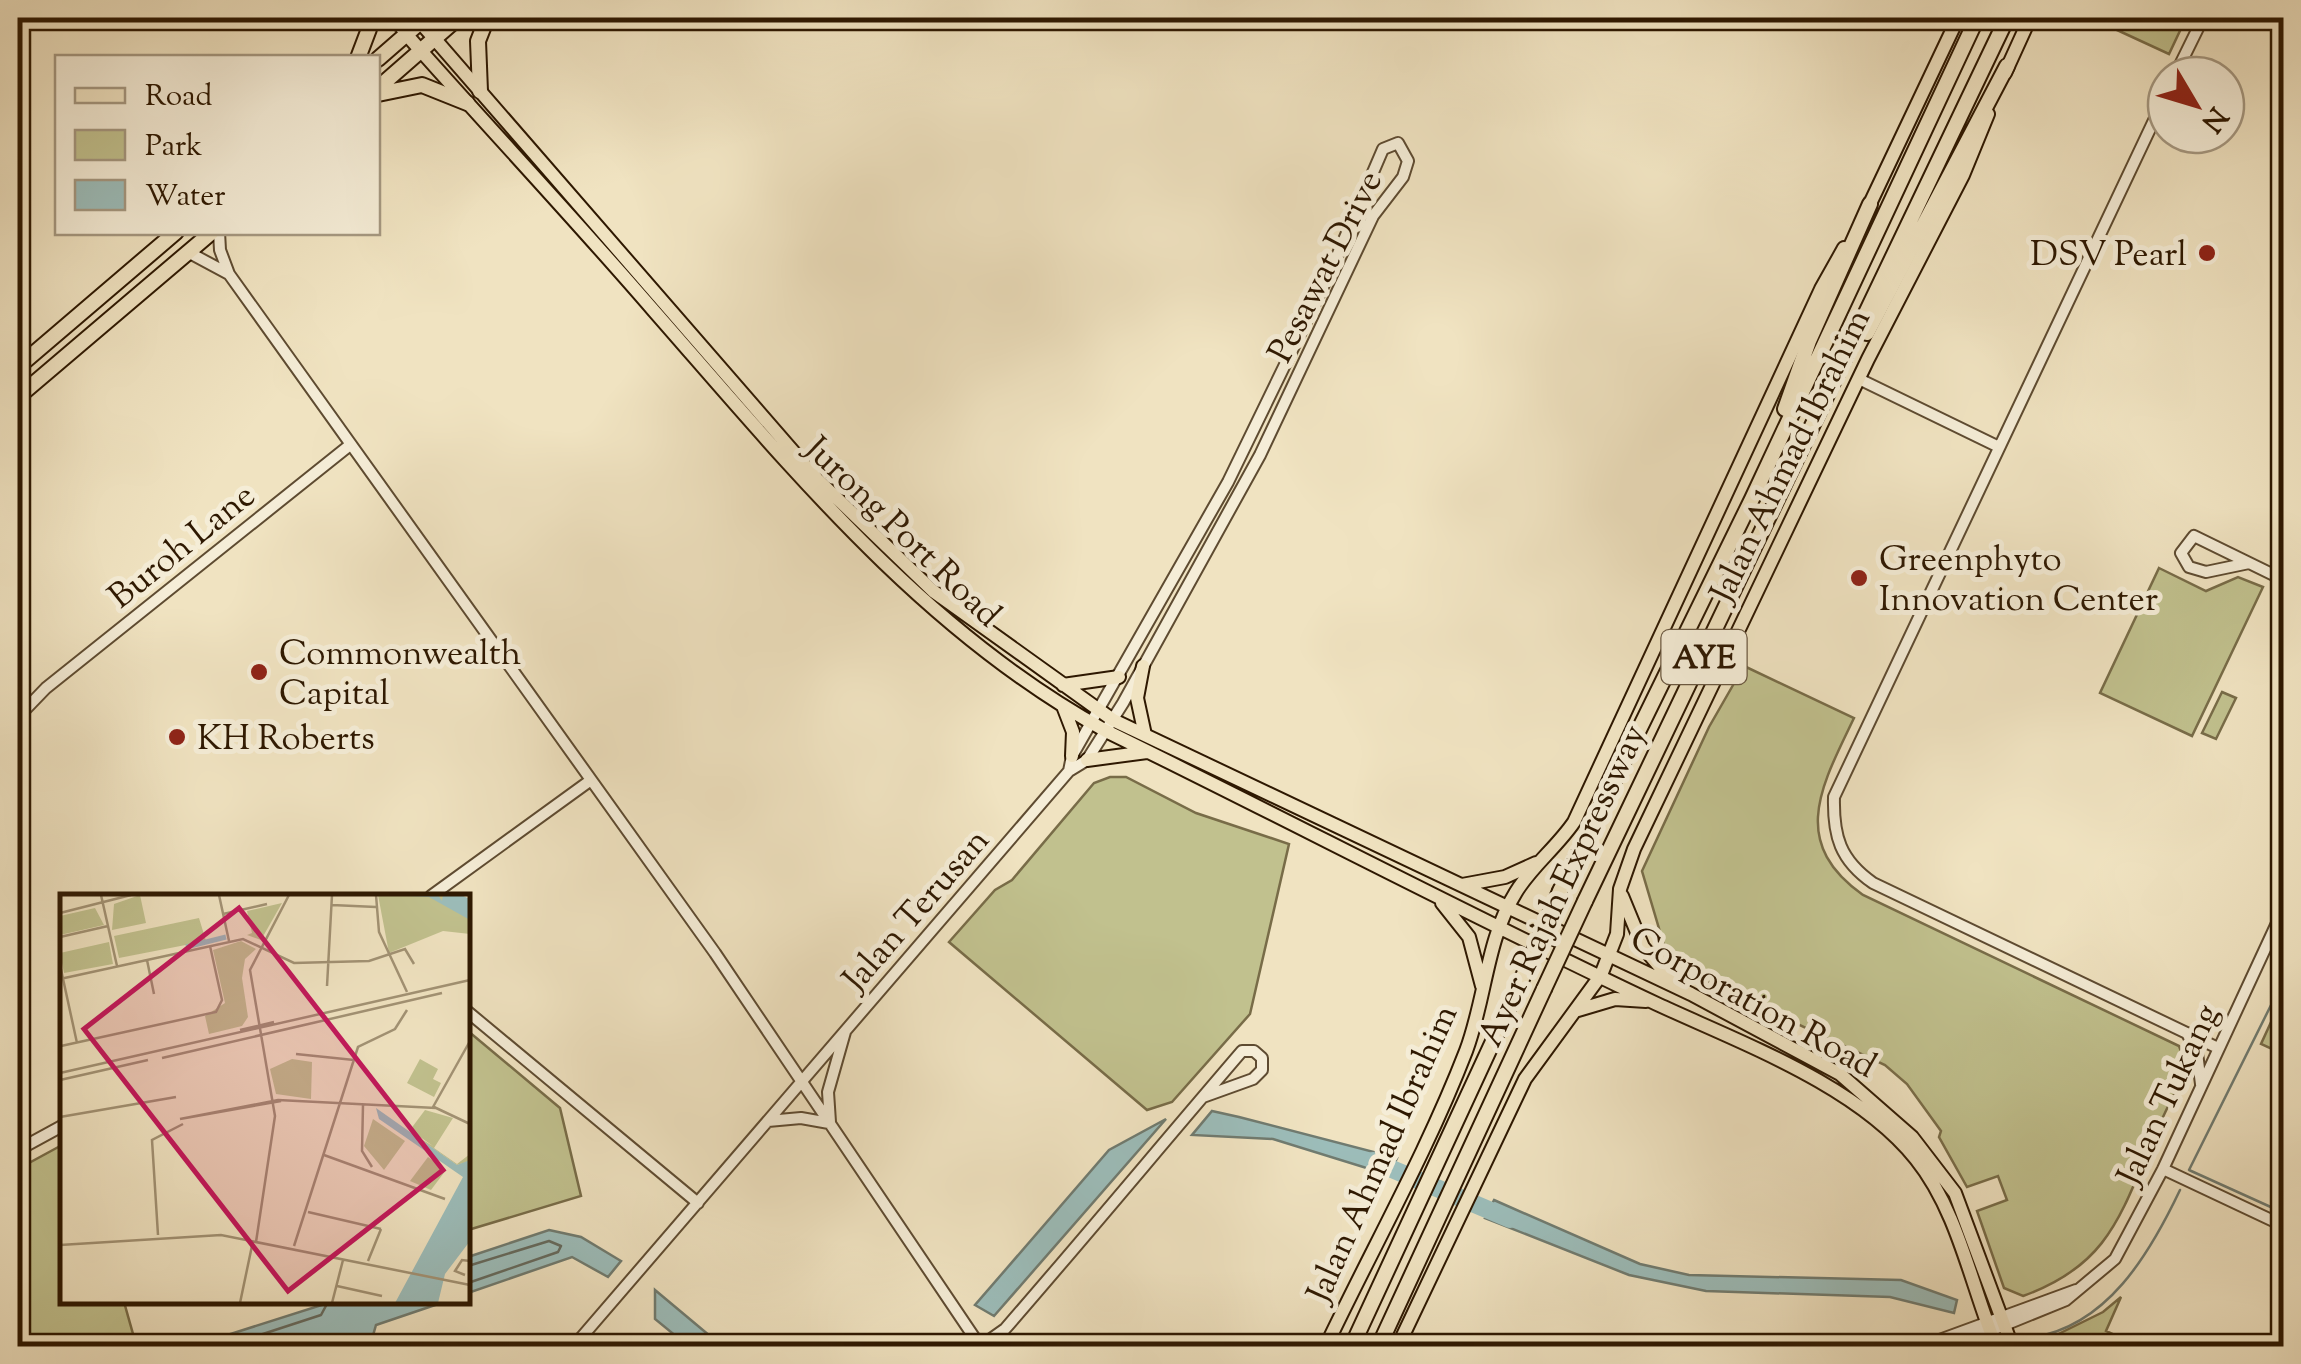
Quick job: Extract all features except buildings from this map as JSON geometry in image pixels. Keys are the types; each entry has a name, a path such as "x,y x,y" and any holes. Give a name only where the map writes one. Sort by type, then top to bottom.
{"highway":[{"path":"359,55 369,30 368,18"},
{"path":"380,89 458,18"},
{"path":"480,91 478,41 487,18"},
{"name":"Ayer Rajah Expressway","path":"1352,1346 1560,890 1752,499 1977,18"},
{"name":"Ayer Rajah Expressway","path":"1378,1346 2007,18"},
{"path":"380,57 421,19"},
{"path":"1821,412 1881,310 2007,66"},
{"path":"380,91 422,85 467,104"},
{"path":"1787,419 1785,403 1792,382 1870,204"},
{"path":"18,367 172,235"},
{"path":"18,397 212,235"}],"main road":[{"name":"Jalan Ahmad Ibrahim","path":"1326,1346 1466,1050 1484,994 1488,960 1508,908 1524,881 1574,822 1821,288 1870,204 1958,18"},
{"name":"Jalan Ahmad Ibrahim","path":"1398,1346 1524,1078 1601,974 1610,955 1620,889 1634,848 1860,378 1963,175 2030,18"},
{"name":"Jurong Port Road","path":"421,19 816,479 933,590 1061,685 1103,722 1149,752 1501,925"},
{"name":"Jurong Port Road","path":"406,34 807,487 922,601 1062,704 1145,735 1508,908"},
{"path":"1142,666 1137,698 1145,735"},
{"path":"1061,685 1118,677"},
{"path":"1062,704 1073,732 1071,764"},
{"path":"1087,760 1149,752"},
{"path":"1462,885 1510,875 1549,856"},
{"path":"1620,889 1643,947 1664,974 1691,994"},
{"path":"1434,894 1469,937 1484,994"},
{"name":"Corporation Road","path":"1508,908 1691,994 1840,1074 1912,1137 1957,1198 2012,1346"},
{"name":"Corporation Road","path":"1501,925 1837,1092 1915,1158 1949,1216 1996,1346"},
{"path":"1575,1011 1615,999 1658,1004"}],"street":[{"name":"Jurong Port Road","path":"392,18 406,34"},
{"path":"2185,55 2203,18"},
{"path":"2146,137 1834,796 1833,828 1842,854 1873,883 2218,1048"},
{"name":"Pesawat Drive","path":"1398,143 1408,161 1402,177 1373,216 1260,456 1142,666 1103,722 1118,677 1271,397 1383,149 1398,143"},
{"path":"217,235 229,274 716,953 800,1083 981,1346 1005,1329 1242,1051 1254,1050 1262,1058 1262,1070 1253,1080 1203,1097"},
{"path":"188,252 229,274"},
{"path":"1860,378 1999,447"},
{"name":"Buroh Lane","path":"18,712 350,445"},
{"path":"2248,563 2206,572 2190,567 2181,553 2194,536 2284,580"},
{"path":"1071,764 1087,760 1103,722"},
{"path":"1071,764 1103,722"},
{"name":"Jalan Terusan","path":"574,1346 845,1030 986,873 1071,764"},
{"path":"434,894 591,780"},
{"name":"Jalan Tukang","path":"1988,1328 2044,1312 2082,1288 2115,1260 2163,1169 2284,908"},
{"path":"470,1014 698,1204"},
{"path":"830,1123 828,1092 845,1030"},
{"path":"2186,1032 2197,1053 2201,1085"},
{"path":"768,1122 801,1118 830,1123"},
{"path":"18,1150 60,1127"},
{"path":"2163,1169 2284,1226"},
{"path":"1923,1346 1988,1328"},
{"path":"1953,1346 1988,1328"}],"green space":[{"path":"2091,18 2186,18 2169,54"},
{"path":"2159,568 2206,591 2238,577 2263,587 2192,736 2100,693"},
{"path":"1744,666 1854,718 1831,766 1818,812 1825,854 1840,875 1863,895 2179,1046 2187,1067 2125,1205 2102,1243 2087,1259 2049,1285 2023,1296 2004,1288 1977,1211 2007,1200 1998,1176 1967,1187 1939,1137 1941,1131 1907,1084 1885,1065 1708,982 1666,952 1642,871 1709,727"},
{"path":"2222,692 2236,698 2216,739 2202,733"},
{"path":"1126,777 1196,813 1289,844 1250,1014 1172,1102 1147,1110 949,942 995,890 1012,880 1094,783"},
{"path":"2283,996 2283,1054 2261,1044"},
{"path":"470,1033 560,1108 581,1196 470,1229"},
{"path":"60,1146 60,1304 125,1304 133,1334 91,1346 18,1346 18,1169"},
{"path":"2121,1297 2106,1331 2138,1346 2034,1346 2103,1312"}],"water":[{"path":"1212,1111 1397,1158 1389,1175 1273,1139 1192,1135"},
{"path":"1166,1119 994,1316 975,1305 1109,1150"},
{"path":"1494,1200 1640,1264 1689,1275 1901,1280 1957,1300 1954,1313 1890,1297 1706,1291 1629,1275 1485,1218"},
{"path":"549,1230 581,1237 621,1261 608,1277 572,1257 470,1292 470,1256"},
{"path":"655,1290 722,1346 688,1346 655,1319"},
{"path":"325,1304 438,1304 376,1325 370,1346 193,1346"}],"waterway":[{"path":"2284,979 2189,1170 2284,1213"},
{"path":"1373,1161 1510,1219"},
{"path":"2029,1338 2081,1320 2103,1303 2140,1262 2180,1190"}],"place":[{"name":"DSV Pearl","path":"2207,253"},
{"name":"Greenphyto Innovation Center","path":"1859,578"},
{"name":"Commonwealth Capital","path":"259,672"},
{"name":"KH Roberts","path":"177,737"}]}
